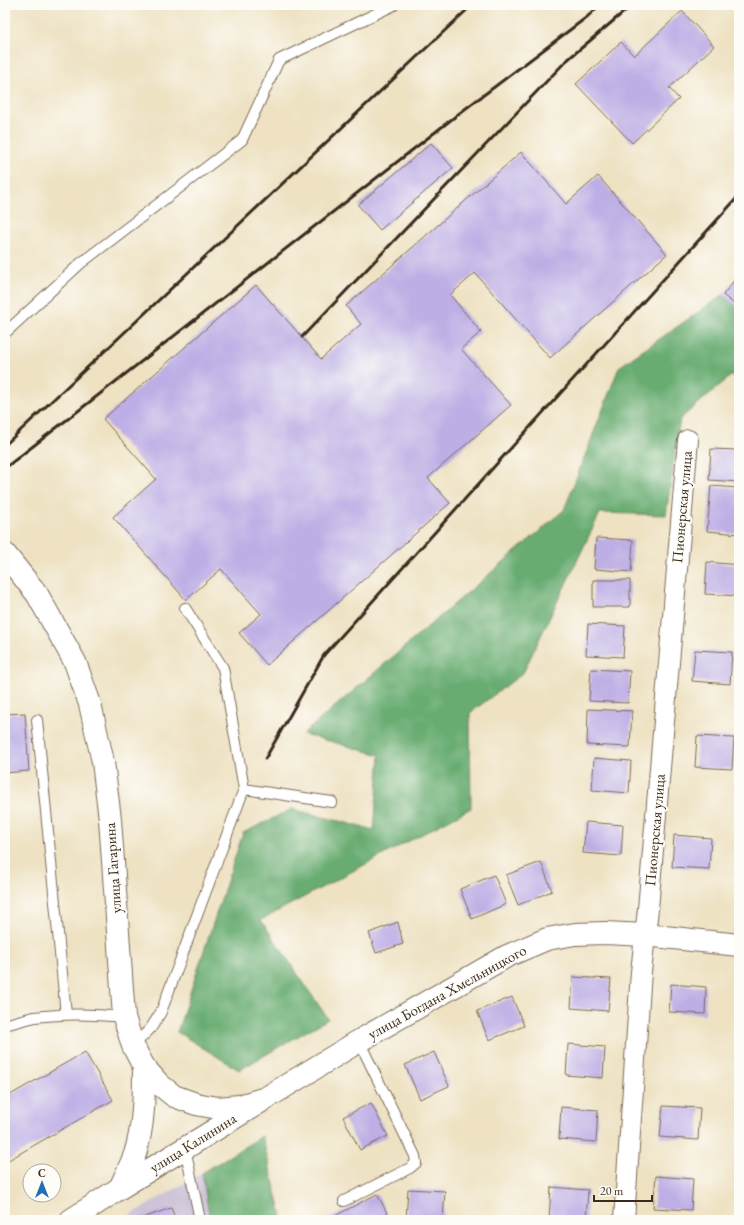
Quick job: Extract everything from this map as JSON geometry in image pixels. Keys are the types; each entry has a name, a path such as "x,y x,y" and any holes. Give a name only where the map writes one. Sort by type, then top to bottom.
{"main road":[{"name":"улица Гагарина","path":"5,554 37,594 75,662 90,704 103,762 110,819 124,1017 134,1046 144,1067 159,1084 174,1096 196,1104 218,1108 239,1106 266,1098"},
{"name":"улица Богдана Хмельницкого","path":"266,1098 359,1041 507,956 546,939 590,933 645,934 739,945"},
{"name":"улица Калинина","path":"120,1188 135,1153 141,1127 144,1099 144,1067"},
{"name":"улица Калинина","path":"71,1220 266,1098"}],"street":[{"name":"Пионерская улица","path":"624,1220 645,934 688,440"}],"lane":[{"path":"5,333 80,263 242,140 280,60 394,5"},
{"path":"134,1046 151,1028 162,1012 244,789 224,668 185,608"},
{"path":"37,720 66,1014"},
{"path":"244,789 332,802"},
{"path":"5,1024 34,1017 66,1014 94,1014 124,1017"},
{"path":"344,1201 410,1168 416,1163 415,1156 359,1041"},
{"path":"185,1148 200,1220"}],"shaded area":[{"path":"202,1173 210,1220 122,1220"}],"green space":[{"path":"723,295 739,308 739,369 680,419 666,515 600,513 523,673 470,713 471,808 261,920 328,1019 239,1070 177,1032 243,833 292,809 374,830 380,755 303,734 564,510 619,367"},
{"path":"262,1136 283,1220 210,1220 202,1173"}],"building":[{"path":"682,11 714,46 669,88 679,99 632,143 576,84 621,42 634,56"},
{"path":"431,143 453,168 380,230 358,205"},
{"path":"521,152 566,204 598,176 667,254 550,358 475,273 450,295 481,332 461,349 511,405 428,478 450,503 267,665 239,633 261,614 221,569 186,600 113,517 156,479 103,419 256,285 321,359 361,324 346,306"},
{"path":"739,274 739,308 723,295"},
{"path":"711,449 739,450 739,482 709,480"},
{"path":"711,486 739,488 739,534 707,531"},
{"path":"596,538 633,540 631,572 594,569"},
{"path":"707,562 739,565 739,596 705,594"},
{"path":"593,580 630,580 630,607 593,607"},
{"path":"588,624 625,626 623,657 586,655"},
{"path":"695,650 732,652 730,684 692,681"},
{"path":"591,669 630,671 628,703 589,701"},
{"path":"588,709 632,711 630,747 587,745"},
{"path":"25,713 29,771 5,773 5,714"},
{"path":"697,736 734,738 732,769 695,767"},
{"path":"594,758 631,761 629,793 592,790"},
{"path":"586,822 623,825 621,856 583,853"},
{"path":"674,835 711,838 709,869 672,867"},
{"path":"541,862 552,891 518,905 506,875"},
{"path":"494,875 506,904 472,919 460,889"},
{"path":"398,922 403,944 376,953 369,933"},
{"path":"573,977 611,979 608,1011 571,1008"},
{"path":"671,984 706,987 705,1014 669,1012"},
{"path":"512,997 524,1026 489,1040 477,1011"},
{"path":"568,1044 605,1047 603,1078 566,1075"},
{"path":"85,1052 113,1100 5,1162 5,1098"},
{"path":"434,1052 449,1086 420,1099 405,1065"},
{"path":"371,1103 388,1136 360,1150 343,1117"},
{"path":"663,1106 700,1108 698,1140 660,1137"},
{"path":"561,1107 598,1110 596,1142 559,1139"},
{"path":"656,1176 693,1179 691,1210 653,1208"},
{"path":"551,1187 588,1190 586,1220 549,1219"},
{"path":"408,1189 445,1191 443,1220 406,1220"},
{"path":"377,1194 391,1220 327,1220"},
{"path":"171,1208 176,1220 137,1220"}],"railway":[{"path":"5,445 472,5"},
{"path":"5,468 461,112 587,17 600,5"},
{"path":"302,337 566,61 632,5"},
{"path":"265,759 324,655 736,199 739,193"}]}
